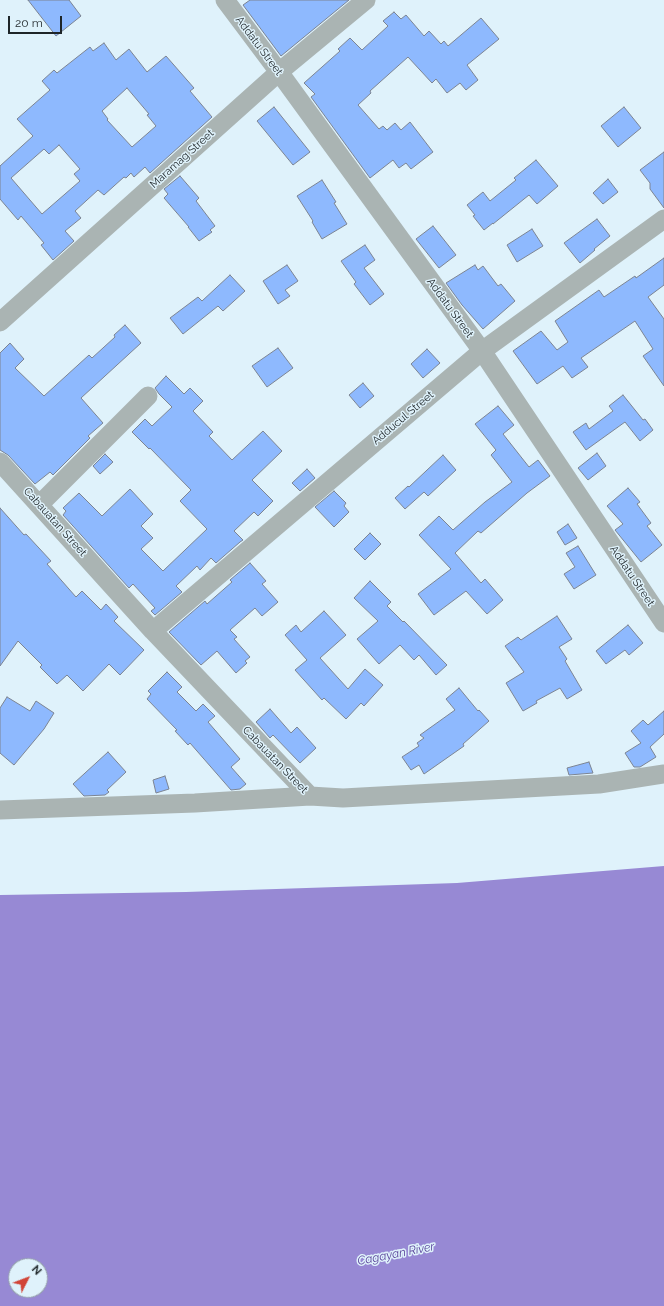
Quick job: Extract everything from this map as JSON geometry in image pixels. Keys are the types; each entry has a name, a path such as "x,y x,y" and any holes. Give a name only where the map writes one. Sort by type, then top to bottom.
{"street":[{"name":"Addatu Street","path":"225,0 482,351 664,623"},
{"name":"Maramag Street","path":"0,322 279,72 366,0"},
{"name":"Adducul Street","path":"153,630 482,351 664,219"},
{"path":"39,505 148,396"},
{"name":"Cabauatan Street","path":"0,462 153,630 310,796 343,798 599,784 664,774"},
{"path":"0,810 187,803 310,796"}],"water":[{"name":"Cagayan River","path":"664,866 664,1306 0,1306 0,895 186,892 457,883"}],"building":[{"path":"28,0 69,0 81,16 56,36"},
{"path":"250,0 349,0 281,56 243,5"},
{"path":"394,12 401,19 406,15 424,36 429,31 441,44 444,41 448,46 481,18 499,39 467,65 478,80 466,90 460,83 447,93 436,79 432,83 408,57 370,91 371,93 358,105 379,129 383,126 387,130 395,123 401,130 410,122 433,152 411,169 406,163 399,168 393,160 370,178 311,97 315,94 304,83 340,51 338,49 350,38 362,50 388,26 383,21"},
{"path":"104,43 116,60 129,49 147,72 166,56 194,88 190,91 212,117 150,173 145,167 134,177 131,173 126,178 124,177 104,195 98,190 75,211 81,218 65,231 74,241 53,260 41,245 44,243 21,216 18,220 0,199 0,166 33,136 17,119 50,90 42,81 54,70 57,73 90,47 93,51","holes":["127,88 149,114 147,115 156,126 132,147 107,120 108,119 102,111","59,145 80,169 74,174 80,181 42,214 11,178 44,149 49,154"]},
{"path":"274,107 310,152 293,165 257,121"},
{"path":"624,107 641,128 618,147 601,126"},
{"path":"664,152 664,208 650,189 650,183 640,170"},
{"path":"536,160 558,186 537,204 529,195 484,230 473,216 475,215 467,205 483,192 490,201 516,180 514,178"},
{"path":"180,176 199,198 196,201 215,226 210,230 212,232 199,241 164,198 168,194 164,189"},
{"path":"608,179 618,192 603,204 593,193"},
{"path":"322,180 336,202 334,203 347,224 322,239 312,222 313,221 297,196"},
{"path":"597,219 610,236 580,263 564,243"},
{"path":"433,226 456,255 439,268 416,239"},
{"path":"532,229 543,246 517,262 507,245"},
{"path":"365,245 375,260 364,268 384,294 370,305 354,284 356,282 341,261"},
{"path":"664,258 664,285 648,297 664,319 664,386 643,356 653,349 635,321 581,358 588,367 572,378 563,366 537,384 513,351 541,331 557,350 568,342 555,321 599,290 604,297 635,276 636,278"},
{"path":"287,265 298,281 285,290 290,296 278,304 263,281"},
{"path":"475,265 478,270 483,266 498,286 501,284 515,301 483,329 462,305 446,283"},
{"path":"230,275 245,291 223,311 218,306 183,334 170,318 198,297 202,301"},
{"path":"125,325 141,343 81,398 103,423 88,436 90,438 53,475 50,472 35,484 8,455 0,450 0,353 10,343 24,359 15,368 44,396 89,355 92,358 115,337 114,335"},
{"path":"278,348 293,368 267,387 252,366"},
{"path":"427,349 440,363 423,378 411,364"},
{"path":"166,376 184,394 190,388 203,401 193,411 213,432 209,436 232,460 263,431 282,451 252,480 273,501 258,516 254,512 234,531 243,540 216,563 211,558 200,570 197,566 176,586 182,592 155,615 151,611 155,608 133,584 129,588 63,515 66,511 63,508 79,493 102,516 130,489 153,514 141,526 153,538 141,549 163,571 207,529 180,501 191,490 150,448 149,449 132,432 145,419 152,426 172,407 155,388"},
{"path":"363,383 374,396 360,408 349,395"},
{"path":"623,395 653,430 640,441 625,422 586,450 573,432 586,423 589,429 613,411 609,406"},
{"path":"498,406 514,425 503,434 529,467 538,460 550,476 527,493 481,533 478,531 455,553 481,583 485,579 503,600 487,614 466,591 434,615 418,594 451,569 419,535 439,516 453,530 485,502 512,482 491,455 496,450 475,424"},
{"path":"597,453 606,466 588,480 578,468"},
{"path":"105,454 113,462 100,474 93,466"},
{"path":"443,455 456,470 428,496 424,492 405,509 395,498"},
{"path":"307,469 315,478 300,491 292,483"},
{"path":"628,488 640,502 637,504 651,523 647,526 662,545 641,562 615,530 623,524 607,506"},
{"path":"334,491 346,503 344,506 349,512 334,527 315,507"},
{"path":"0,508 24,535 26,534 51,561 47,564 76,597 82,591 101,610 106,604 118,617 114,621 144,650 120,675 109,664 83,691 67,675 57,684 40,667 42,665 18,641 0,666"},
{"path":"568,524 577,538 565,545 557,532"},
{"path":"370,533 381,544 365,560 354,549"},
{"path":"578,546 596,575 574,589 564,574 575,567 566,553"},
{"path":"250,563 266,581 262,584 278,602 262,616 255,608 230,630 237,637 234,639 250,657 245,661 247,663 236,673 217,651 201,665 169,632 205,601 207,604 232,582 230,580"},
{"path":"370,581 391,602 387,606 403,622 404,621 447,665 436,675 419,655 414,660 400,645 379,664 357,639 378,621 354,598"},
{"path":"324,611 346,635 320,658 348,689 365,669 383,685 364,706 361,703 346,719 324,698 322,700 295,670 307,660 285,635 296,625 301,632"},
{"path":"557,616 572,639 559,647 567,659 565,661 582,690 567,699 560,688 536,701 537,703 523,711 506,683 524,672 505,646 518,637 521,640"},
{"path":"628,625 643,643 629,655 625,650 606,664 596,651"},
{"path":"167,672 182,687 177,692 196,711 203,704 215,716 208,722 240,759 231,767 246,784 240,789 231,790 190,743 188,745 175,731 177,730 147,699 151,694 148,691"},
{"path":"459,688 478,711 479,710 489,721 463,744 464,746 424,774 419,765 411,770 402,757 419,746 417,743 424,738 420,735 455,710 446,699"},
{"path":"7,697 30,711 36,701 54,713 44,729 14,765 0,753 0,708"},
{"path":"270,709 291,733 297,727 316,748 300,763 273,735 270,738 256,722"},
{"path":"664,711 664,734 650,747 656,757 640,767 634,767 625,753 641,743 631,731 643,720 648,725"},
{"path":"108,752 126,772 107,790 109,792 105,795 84,796 73,784"},
{"path":"589,762 593,773 569,775 567,768"},
{"path":"165,776 169,789 156,793 153,780"}]}
